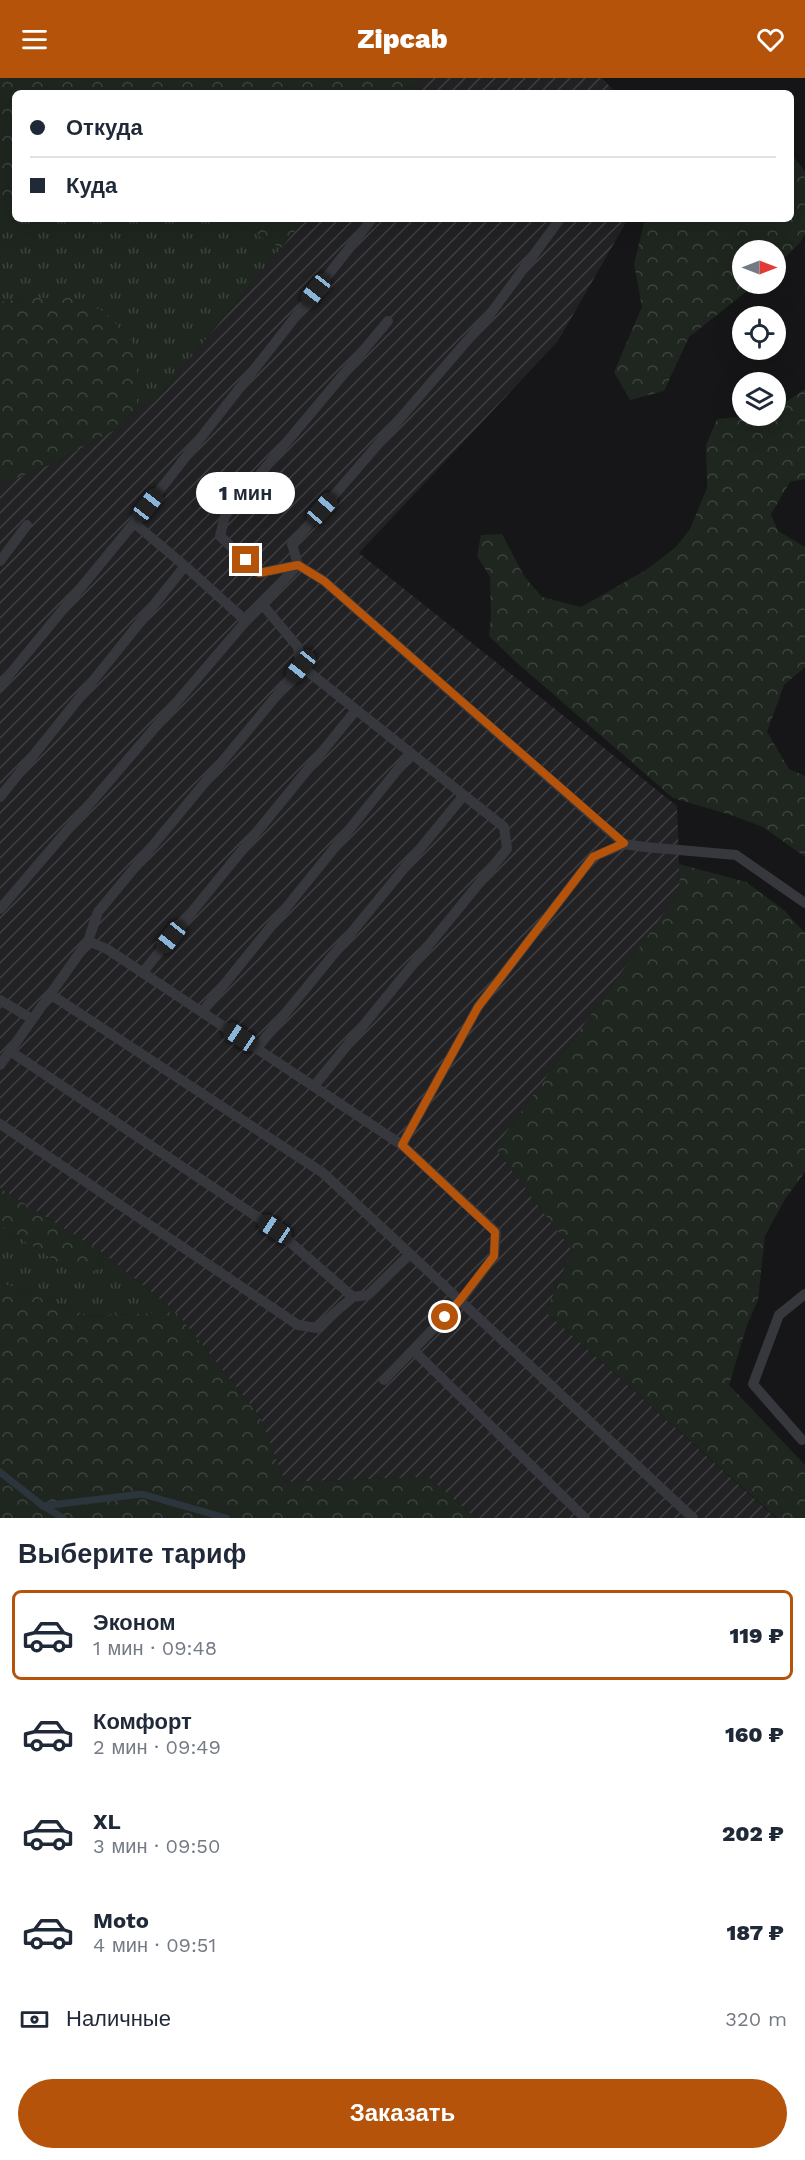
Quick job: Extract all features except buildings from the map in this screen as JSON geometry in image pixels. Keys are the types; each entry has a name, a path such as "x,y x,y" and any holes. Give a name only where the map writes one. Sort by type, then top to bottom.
{"lane":[{"path":"0,686 134,523 370,222"},
{"path":"558,222 491,313 292,544 298,565 324,581 624,843 736,855 805,903"},
{"path":"298,565 259,573 220,536 225,516 388,321"},
{"path":"134,523 246,621"},
{"path":"0,561 27,525"},
{"path":"0,909 246,621 298,565"},
{"path":"0,797 185,566"},
{"path":"262,604 298,647 301,666 504,827 507,849 314,1086"},
{"path":"0,1065 88,941 98,912 301,666"},
{"path":"143,972 357,710"},
{"path":"202,1012 411,753"},
{"path":"257,1048 464,795"},
{"path":"402,1145 478,1007 593,857 624,843"},
{"path":"88,941 107,948 402,1145 495,1232 494,1256 460,1300 384,1380"},
{"path":"50,994 323,1173 693,1518"},
{"path":"0,1000 32,1019"},
{"path":"10,1051 275,1229 353,1297"},
{"path":"0,1124 298,1325 317,1328 353,1297 368,1295 410,1254"},
{"path":"802,1440 753,1384 779,1315 805,1294"},
{"path":"413,1350 585,1518"}],"shaded area":[{"path":"423,78 602,78 613,90 413,90"},
{"path":"303,222 626,222 558,341 359,553 677,806 680,891 495,1148 572,1250 546,1312 776,1518 475,1518 428,1477 285,1482 260,1417 176,1312 104,1254 0,1188 0,485 56,462 116,429 137,408 154,402"}],"green space":[{"path":"0,78 423,78 413,90 12,90 12,211 0,218"},
{"path":"794,158 805,171 805,235 798,245 786,256 786,240 732,240 732,294 743,294 689,337 664,391 630,400 614,372 642,307 634,264 645,222 794,222"},
{"path":"12,211 12,222 219,222 244,227 281,248 154,402 137,408 137,348 26,298 0,302 0,218"},
{"path":"219,222 303,222 281,248 244,227"},
{"path":"26,298 72,298 105,312 137,348 137,408 116,429 56,462 0,485 0,302"},
{"path":"805,389 805,479 790,482 771,514 778,531 805,547 805,667 784,685 767,732 789,769 805,776 805,857 763,827 673,798 516,662 489,636 490,577 477,556 481,535 502,534 524,576 542,597 581,607 646,570 676,547 690,529 707,488 706,445 717,419 732,418 732,426 786,426 786,402"},
{"path":"679,864 746,882 784,910 805,933 805,1172 785,1199 765,1236 758,1300 747,1325 729,1385 805,1465 805,1518 777,1518 546,1312 572,1250 495,1148 680,891"},
{"path":"0,1188 104,1254 97,1271 71,1271 0,1225"},
{"path":"0,1225 71,1271 97,1271 104,1254 176,1312 86,1316 0,1282"},
{"path":"0,1282 86,1316 176,1312 260,1417 285,1482 428,1477 475,1518 0,1518"}],"waterway":[{"path":"0,1472 43,1506 142,1494 226,1518"},
{"path":"43,1506 63,1518"}],"route":[{"path":"246,560 259,573 298,565 324,581 624,843 593,857 478,1007 402,1145 495,1232 494,1256 445,1317"}]}
